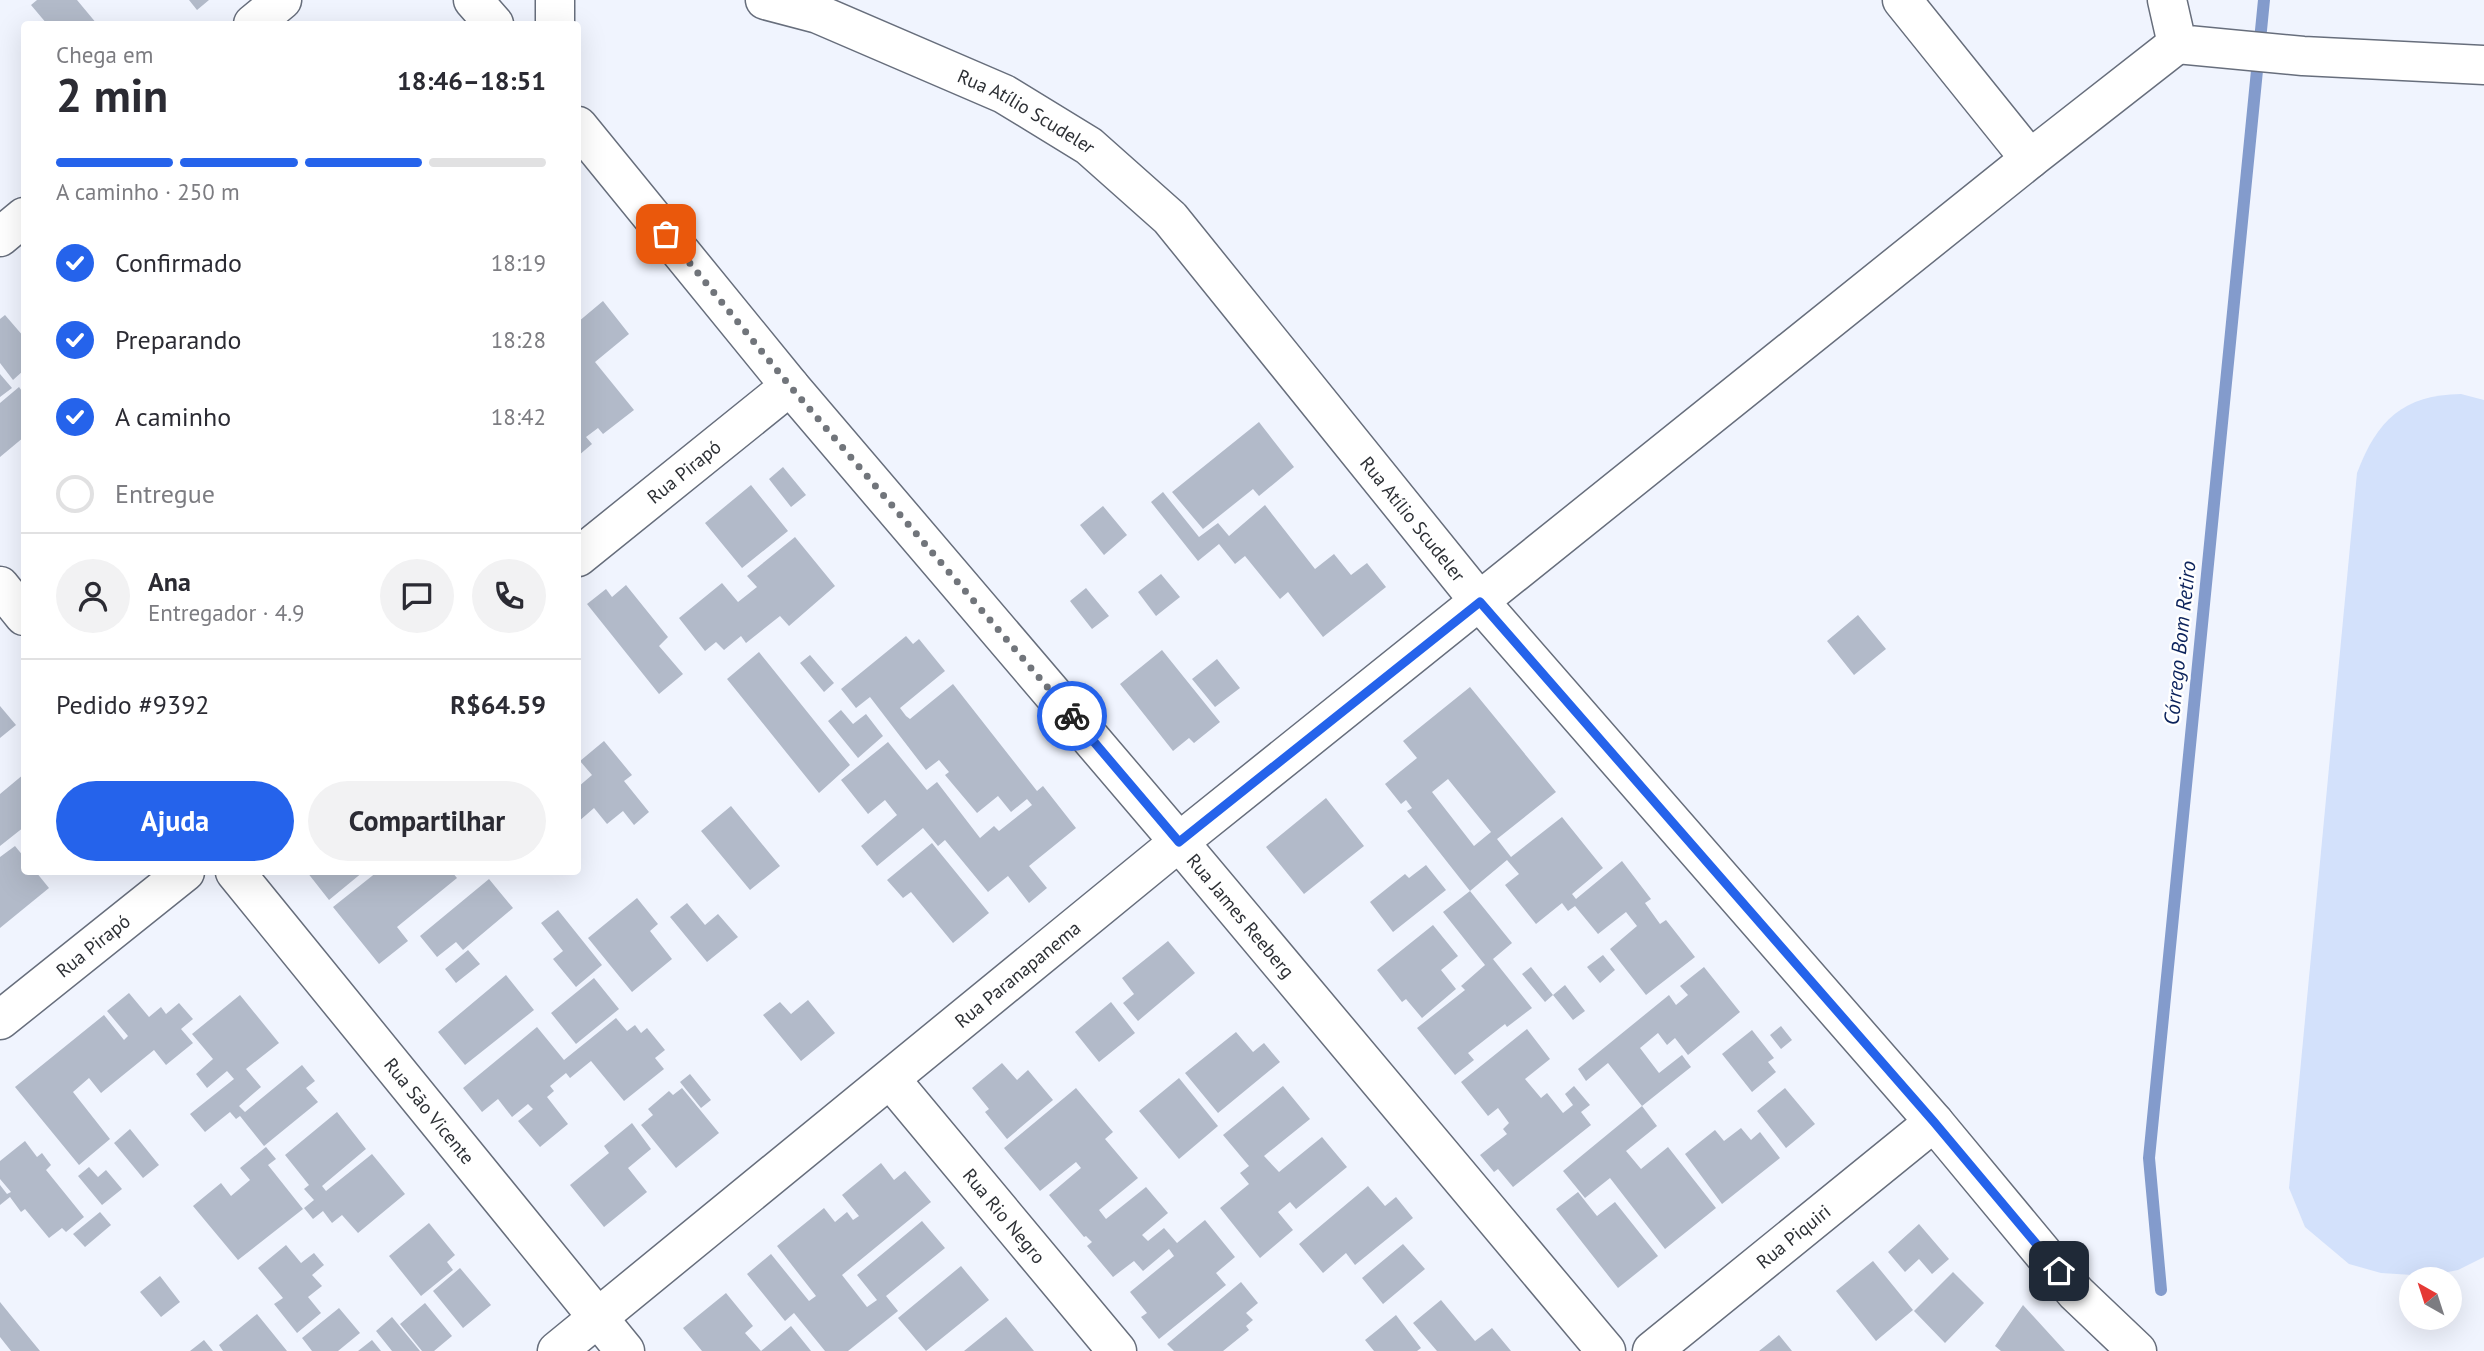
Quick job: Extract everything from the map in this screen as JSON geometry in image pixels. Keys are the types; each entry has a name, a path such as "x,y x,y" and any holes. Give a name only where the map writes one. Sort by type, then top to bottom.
{"street":[{"path":"257,21 282,0"},
{"path":"474,0 492,21"},
{"path":"555,0 555,21"},
{"name":"Rua Atílio Scudeler","path":"765,0 818,14 1004,94 1089,146 1170,218 1480,602 1934,1122 2076,1293 2137,1351"},
{"path":"1902,0 2030,159"},
{"path":"2167,0 2194,46 2303,56 2484,65"},
{"name":"Rua Paranapanema","path":"557,1351 1179,842 2030,159 2194,46"},
{"name":"Rua James Reeberg","path":"581,130 790,386 1179,842 1606,1351"},
{"path":"0,237 21,220"},
{"name":"Rua Pirapó","path":"581,554 790,386"},
{"path":"0,586 21,612"},
{"name":"Rua Pirapó","path":"0,1020 181,875"},
{"name":"Rua São Vicente","path":"236,875 625,1351"},
{"name":"Rua Rio Negro","path":"891,1080 1117,1351"},
{"name":"Rua Piquiri","path":"1652,1351 1934,1122"}],"shaded area":[{"path":"2461,394 2484,400 2484,1257 2462,1268 2399,1267 2399,1274 2381,1273 2349,1264 2305,1227 2289,1188 2357,473 2374,438 2395,414 2423,399"}],"building":[{"path":"37,0 77,0 94,21 44,21 31,5"},
{"path":"189,0 209,0 197,10"},
{"path":"603,301 629,334 595,362 634,410 603,434 598,428 586,437 592,444 581,453 581,319"},
{"path":"5,315 21,334 21,373 13,380 0,363 0,319"},
{"path":"0,374 12,388 0,397"},
{"path":"19,387 21,440 0,457 0,403"},
{"path":"1259,422 1294,467 1259,496 1253,489 1203,529 1172,492"},
{"path":"783,467 806,495 791,507 769,479"},
{"path":"751,485 788,531 742,568 705,523"},
{"path":"1163,492 1199,537 1218,523 1229,536 1265,505 1315,569 1334,554 1351,575 1367,563 1386,587 1323,637 1288,592 1280,599 1245,556 1235,564 1219,544 1198,561 1151,502"},
{"path":"1103,506 1127,535 1104,555 1080,525"},
{"path":"795,537 835,586 789,626 780,616 746,643 741,636 724,650 716,642 705,651 679,618 722,583 738,602 757,587 747,576"},
{"path":"1161,574 1180,597 1156,616 1138,592"},
{"path":"626,585 668,637 659,646 683,674 659,694 587,604 606,589 612,597"},
{"path":"1086,588 1109,616 1092,629 1070,601"},
{"path":"1858,615 1886,649 1854,675 1827,641"},
{"path":"906,636 913,644 919,639 945,671 900,708 906,716 910,719 953,684 1037,791 1043,786 1076,828 1029,866 1047,888 1029,903 1008,876 988,892 945,840 938,846 923,828 877,866 861,846 897,815 885,800 868,814 841,780 888,742 927,790 937,782 980,838 994,826 999,831 1032,805 1027,799 1011,812 998,796 977,813 945,775 949,772 939,760 926,770 870,697 856,708 841,689"},
{"path":"1162,650 1220,722 1194,743 1189,738 1173,751 1120,684"},
{"path":"759,652 850,765 819,793 727,679"},
{"path":"810,655 834,683 824,692 800,663"},
{"path":"1217,659 1240,688 1215,707 1192,679"},
{"path":"1470,687 1556,792 1497,839 1511,857 1562,817 1603,868 1572,894 1576,899 1622,861 1651,899 1645,903 1660,924 1666,920 1695,957 1646,995 1610,949 1637,926 1626,912 1598,934 1575,906 1568,911 1562,903 1536,924 1505,885 1519,874 1507,860 1470,891 1407,811 1412,808 1406,800 1401,804 1385,784 1417,758 1403,741","holes":["1448,779 1491,832 1474,846 1432,792"]},
{"path":"0,706 16,725 0,738"},
{"path":"841,710 853,724 866,714 883,736 858,758 828,721"},
{"path":"604,741 632,775 624,781 649,812 634,825 623,811 607,824 594,808 581,819 581,784 592,775 581,760"},
{"path":"21,776 21,829 0,846 0,794"},
{"path":"1326,798 1364,846 1304,894 1266,847"},
{"path":"731,806 780,866 750,890 701,831"},
{"path":"932,843 989,913 953,943 911,892 903,898 887,880"},
{"path":"15,846 21,853 21,875 38,875 49,888 0,928 0,857"},
{"path":"1426,865 1446,890 1393,932 1370,902 1405,874 1409,878"},
{"path":"309,875 359,875 329,900"},
{"path":"373,875 454,875 457,878 397,927 408,941 379,964 333,907"},
{"path":"489,879 513,908 463,950 456,942 437,957 420,936"},
{"path":"1470,891 1512,943 1493,959 1532,1008 1507,1027 1505,1024 1468,1053 1474,1060 1455,1075 1417,1028 1465,990 1461,986 1485,965 1443,912"},
{"path":"637,898 658,924 650,931 672,959 632,992 588,938"},
{"path":"687,903 705,925 718,914 738,937 707,962 670,917"},
{"path":"558,910 602,965 576,987 553,959 563,951 541,923"},
{"path":"1433,925 1458,956 1441,970 1456,989 1422,1018 1406,999 1402,1002 1377,970"},
{"path":"1168,941 1195,973 1138,1021 1123,1003 1134,994 1122,978"},
{"path":"468,950 480,964 456,983 445,969"},
{"path":"1603,955 1615,970 1600,983 1587,967"},
{"path":"1531,967 1553,995 1545,1002 1522,974"},
{"path":"1704,967 1740,1012 1688,1055 1675,1038 1667,1045 1658,1033 1640,1048 1659,1073 1682,1055 1691,1067 1642,1106 1608,1063 1586,1081 1578,1069 1669,995 1676,1005 1688,995 1680,986"},
{"path":"506,975 534,1010 465,1065 438,1032"},
{"path":"594,978 619,1009 576,1044 551,1013"},
{"path":"1565,985 1585,1011 1573,1020 1553,995"},
{"path":"129,993 149,1017 161,1007 166,1014 179,1003 193,1019 181,1029 193,1043 166,1065 154,1050 101,1093 89,1078 73,1092 110,1139 79,1165 15,1087 104,1015 124,1040 128,1036 107,1011"},
{"path":"240,995 279,1043 246,1069 261,1087 239,1106 245,1112 302,1065 315,1081 306,1088 318,1102 264,1146 240,1116 236,1119 230,1112 205,1132 190,1114 234,1079 227,1071 207,1088 196,1074 213,1059 192,1034"},
{"path":"808,1000 835,1033 801,1061 763,1015 780,1002 791,1014"},
{"path":"1111,1002 1135,1033 1099,1062 1075,1032"},
{"path":"616,1018 627,1031 635,1025 641,1033 647,1028 665,1050 655,1058 664,1069 624,1101 591,1061 570,1078 566,1073 550,1086 554,1091 547,1097 568,1124 540,1147 518,1121 533,1109 528,1104 512,1117 498,1099 482,1112 463,1088 537,1027 564,1060"},
{"path":"1781,1026 1792,1040 1781,1049 1770,1035"},
{"path":"1527,1029 1550,1059 1525,1079 1541,1098 1547,1093 1563,1113 1573,1105 1565,1094 1574,1086 1590,1105 1581,1112 1591,1125 1513,1187 1498,1169 1494,1172 1480,1155 1507,1134 1503,1129 1509,1123 1498,1108 1488,1116 1461,1082"},
{"path":"1752,1030 1774,1058 1768,1062 1776,1072 1752,1092 1722,1054"},
{"path":"1236,1032 1253,1052 1264,1043 1280,1062 1218,1113 1185,1073"},
{"path":"1002,1063 1017,1080 1028,1070 1053,1100 1007,1139 985,1112 989,1109 972,1088"},
{"path":"690,1074 711,1100 701,1108 680,1082"},
{"path":"1179,1078 1218,1126 1179,1159 1139,1111"},
{"path":"1283,1086 1310,1119 1264,1156 1279,1172 1322,1137 1347,1167 1296,1209 1290,1202 1278,1212 1293,1230 1260,1258 1220,1208 1249,1184 1240,1173 1249,1166 1223,1135"},
{"path":"682,1088 719,1133 676,1168 641,1125 653,1115 648,1109 669,1091 673,1095"},
{"path":"1076,1088 1113,1132 1105,1139 1138,1178 1099,1210 1106,1219 1146,1187 1168,1213 1142,1235 1148,1241 1164,1228 1177,1243 1205,1220 1235,1257 1216,1273 1226,1285 1159,1339 1141,1317 1147,1313 1130,1292 1174,1256 1169,1249 1143,1271 1134,1261 1113,1277 1087,1246 1092,1242 1084,1237 1049,1195 1081,1168 1076,1162 1040,1191 1004,1148"},
{"path":"1785,1088 1815,1124 1786,1148 1757,1111"},
{"path":"1642,1106 1657,1126 1626,1151 1641,1169 1668,1147 1716,1208 1665,1249 1610,1178 1585,1198 1563,1171"},
{"path":"337,1112 366,1149 322,1186 326,1191 372,1154 405,1194 358,1233 342,1215 332,1223 323,1211 313,1219 304,1208 314,1200 304,1189 309,1185 285,1155"},
{"path":"632,1123 651,1149 628,1168 647,1192 604,1227 570,1185 609,1153 604,1146"},
{"path":"1741,1128 1751,1140 1760,1132 1780,1158 1722,1204 1685,1154 1715,1130 1724,1141"},
{"path":"130,1129 159,1165 143,1178 114,1143"},
{"path":"25,1141 37,1157 42,1153 51,1165 46,1170 84,1217 66,1232 62,1228 49,1238 25,1209 21,1212 10,1197 0,1205 0,1185 7,1194 11,1192 0,1179 0,1161"},
{"path":"266,1147 276,1159 268,1165 303,1209 238,1260 193,1206 221,1183 231,1196 250,1180 240,1168"},
{"path":"881,1163 894,1180 905,1171 931,1202 842,1275 867,1307 877,1300 857,1275 922,1221 945,1248 886,1296 898,1311 848,1351 825,1351 794,1313 785,1321 747,1274 771,1254 809,1301 816,1296 777,1246 824,1208 835,1222 847,1212 853,1220 859,1216 842,1195"},
{"path":"89,1167 98,1177 106,1170 122,1189 102,1205 78,1176"},
{"path":"1368,1186 1385,1206 1396,1197 1413,1218 1355,1265 1346,1253 1323,1273 1299,1244"},
{"path":"1578,1192 1597,1216 1615,1202 1658,1256 1618,1288 1556,1209"},
{"path":"100,1212 111,1225 85,1247 73,1234"},
{"path":"429,1223 455,1255 447,1262 453,1270 421,1296 389,1256"},
{"path":"1919,1224 1949,1259 1932,1274 1919,1259 1905,1272 1888,1252"},
{"path":"1403,1244 1425,1269 1383,1304 1362,1278"},
{"path":"286,1245 301,1263 314,1253 324,1265 312,1275 322,1286 308,1297 321,1313 297,1333 274,1304 283,1298 258,1268"},
{"path":"1873,1261 1913,1310 1876,1341 1836,1291"},
{"path":"961,1266 989,1300 926,1351 898,1318"},
{"path":"460,1268 491,1305 463,1328 433,1291"},
{"path":"1953,1272 1984,1303 1945,1343 1914,1311"},
{"path":"160,1276 180,1302 161,1317 140,1292"},
{"path":"1241,1282 1258,1303 1246,1313 1253,1320 1246,1326 1249,1330 1223,1351 1174,1351 1167,1344"},
{"path":"726,1293 753,1326 745,1333 761,1351 702,1351 683,1328"},
{"path":"1441,1300 1475,1341 1492,1328 1511,1351 1437,1351 1413,1323"},
{"path":"0,1302 40,1351 11,1351 0,1337"},
{"path":"425,1303 452,1336 434,1351 422,1351 400,1324"},
{"path":"2023,1305 2065,1351 2001,1351 1995,1346"},
{"path":"339,1308 360,1333 338,1351 312,1351 302,1338"},
{"path":"257,1314 287,1351 223,1351 219,1345"},
{"path":"1396,1315 1421,1348 1417,1351 1374,1351 1365,1340"},
{"path":"392,1317 420,1351 392,1351 376,1331"},
{"path":"1006,1317 1034,1351 964,1351"},
{"path":"791,1326 811,1351 761,1351"},
{"path":"1779,1335 1792,1351 1759,1351"},
{"path":"204,1340 213,1351 190,1351"},
{"path":"372,1340 381,1351 358,1351"}],"waterway":[{"name":"Córrego Bom Retiro","path":"2161,1290 2149,1158 2264,0"}],"way so far":[{"path":"666,234 790,386 1072,716"}],"route":[{"path":"1072,716 1179,842 1480,602 1934,1122 2059,1271"}]}
